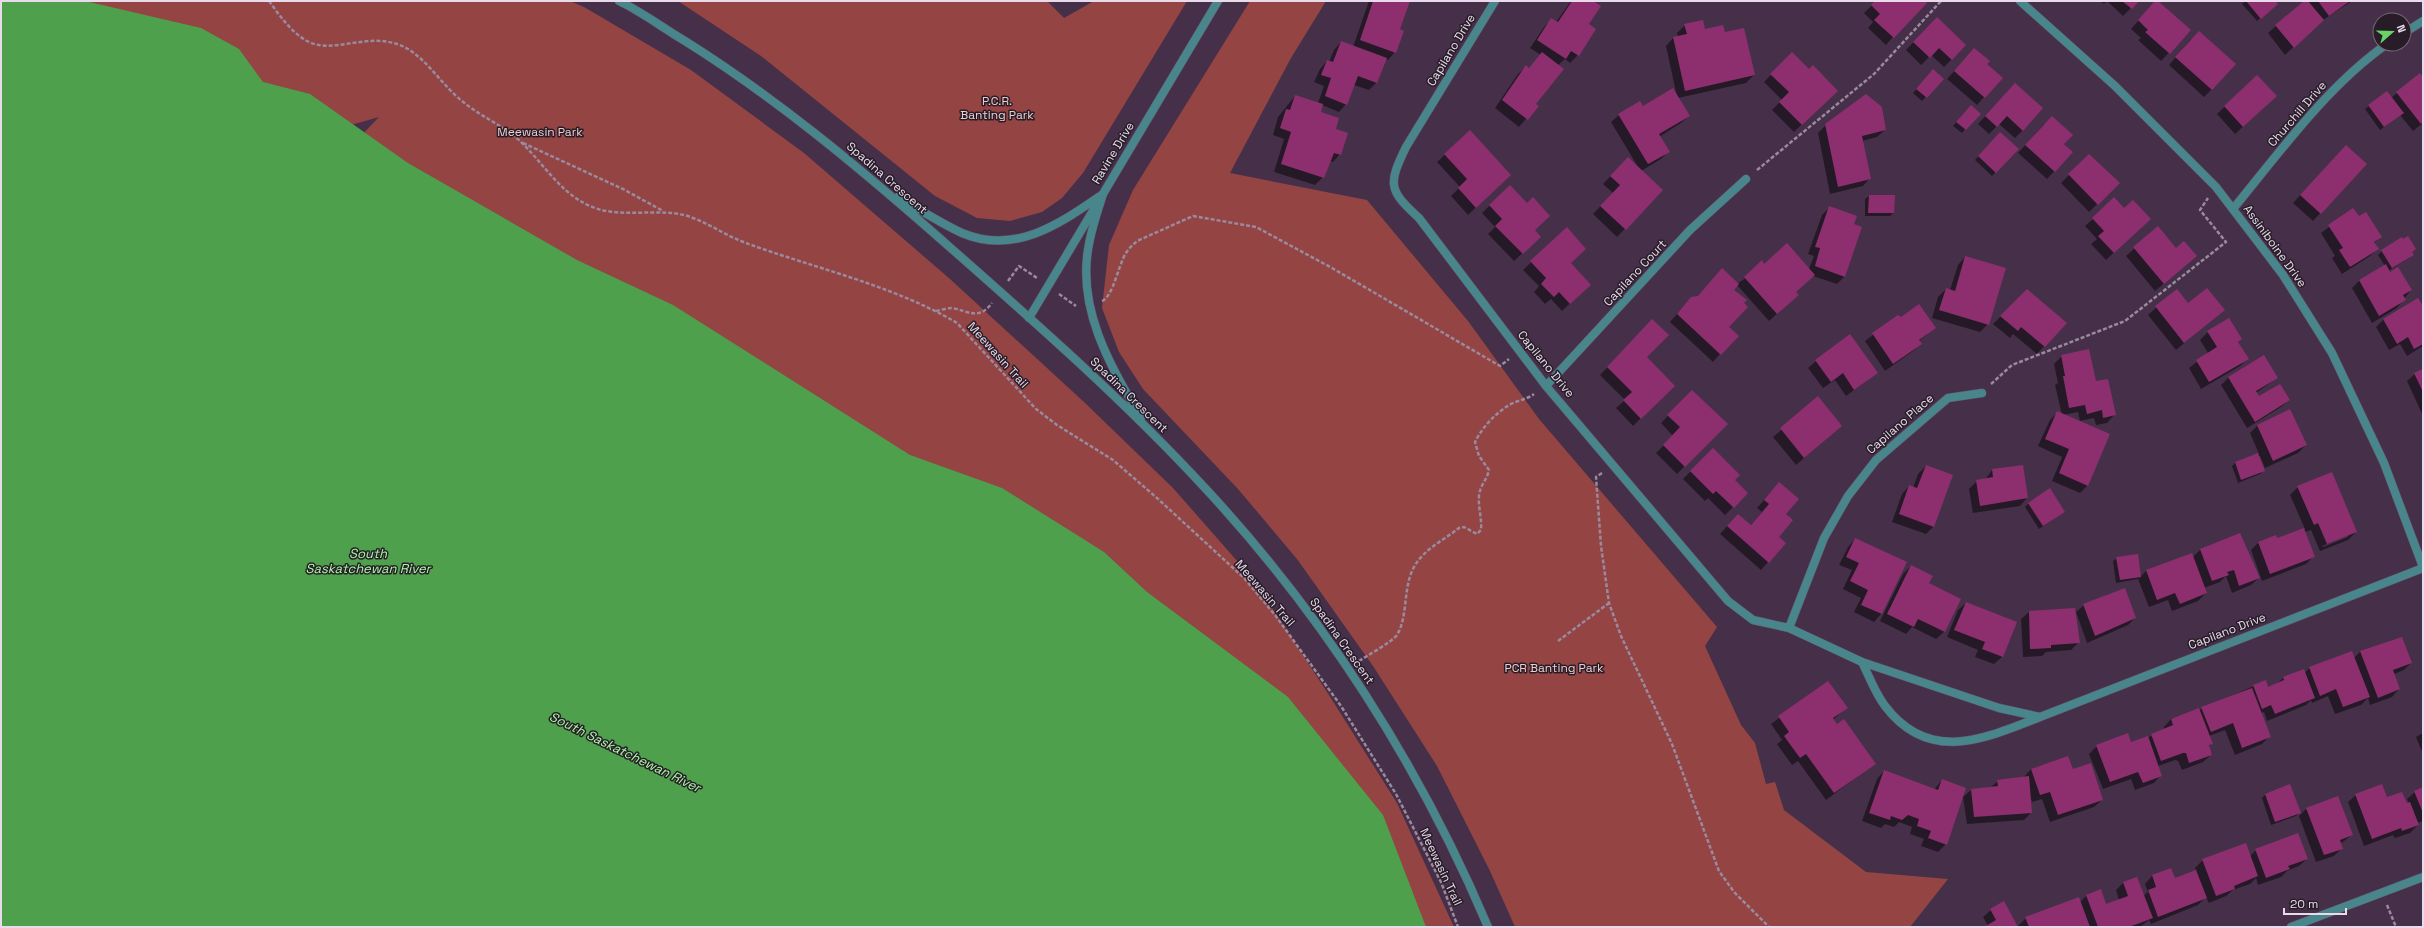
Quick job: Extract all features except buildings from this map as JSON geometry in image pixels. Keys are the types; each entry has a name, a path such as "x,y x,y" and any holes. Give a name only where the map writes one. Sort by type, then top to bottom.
{"street":[{"name":"Spadina Crescent","path":"619,1 725,66 820,135 1029,318 1145,426 1206,489 1256,546 1305,607 1348,668 1397,746 1440,824 1488,927"},
{"name":"Ravine Drive","path":"1029,318 1218,1"},
{"name":"Capilano Drive","path":"1495,1 1406,147 1397,165 1392,185 1399,201 1419,218 1546,386 1728,601 1752,620 1790,628 1862,662 1999,708 2040,717"},
{"name":"Assiniboine Drive","path":"2020,1 2115,86 2216,187 2282,275 2332,353 2384,463 2423,568"},
{"path":"2412,28 2423,21"},
{"name":"Churchill Drive","path":"2233,209 2343,80 2376,52"},
{"name":"Capilano Court","path":"1546,386 1690,230 1746,179"},
{"path":"883,189 963,233 986,239 1002,240 1034,235 1049,229 1103,194"},
{"path":"1103,194 1089,245 1086,277 1089,303 1095,327 1110,365 1145,426"},
{"name":"Capilano Place","path":"1790,628 1824,538 1848,496 1876,460 1948,398 1982,392"},
{"name":"Capilano Drive","path":"1862,662 1885,706 1914,734 1945,743 1986,738 2423,568"},
{"path":"2291,927 2423,877"}],"path":[{"name":"Meewasin Trail","path":"269,1 296,33 308,42 320,45 382,40 409,50 424,62 463,102 503,127 521,142 566,191 590,206 602,211 664,212 697,219 744,242 871,286 935,311 962,328 1036,409 1057,425 1113,460 1244,578 1275,615 1341,706 1387,781 1441,882 1458,927"},
{"path":"1746,179 1786,149 1874,74 1941,1"},
{"path":"521,142 623,189 664,212"},
{"path":"1982,392 2012,365 2125,321 2226,242 2200,210 2216,187"},
{"path":"935,311 948,308 970,314 987,310 1019,266 1075,306 1105,300 1125,254 1137,241 1193,216 1256,227 1332,268 1500,366 1520,352"},
{"path":"1348,668 1397,635 1407,585 1413,568 1423,555 1459,528 1464,527 1477,534 1481,530 1479,495 1481,486 1488,479 1489,470 1479,456 1475,442 1487,422 1506,406 1526,400 1546,386"},
{"path":"1596,477 1601,546 1609,603 1621,636 1672,744 1719,871 1734,892 1769,927"},
{"path":"1558,641 1609,603"},
{"path":"2389,909 2396,927"}],"green space":[{"name":"Meewasin Park","path":"1,1 570,1 584,7 691,70 804,153 950,279 1084,402 1173,488 1253,579 1329,695 1397,803 1454,927 1407,927 355,142 379,117 330,131"},
{"name":"P.C.R. Banting Park","path":"678,1 1047,1 1064,18 1094,1 1187,1 1083,173 1062,198 1042,212 1010,221 977,218 935,196 761,56"},
{"name":"PCR Banting Park","path":"1250,1 1326,1 1291,58 1230,173 1367,200 1468,321 1539,419 1717,627 1705,646 1741,725 1755,743 1766,784 1775,782 1784,810 1866,872 1948,879 1910,927 1515,927 1490,871 1437,766 1373,666 1297,559 1238,489 1143,389 1119,352 1102,308 1109,245 1133,190"}],"water":[{"name":"South Saskatchewan River","path":"1,1 85,1 201,28 239,49 263,82 310,94 408,163 577,260 673,305 910,455 1002,488 1104,552 1147,592 1288,697 1383,815 1426,927 1,927"}]}
